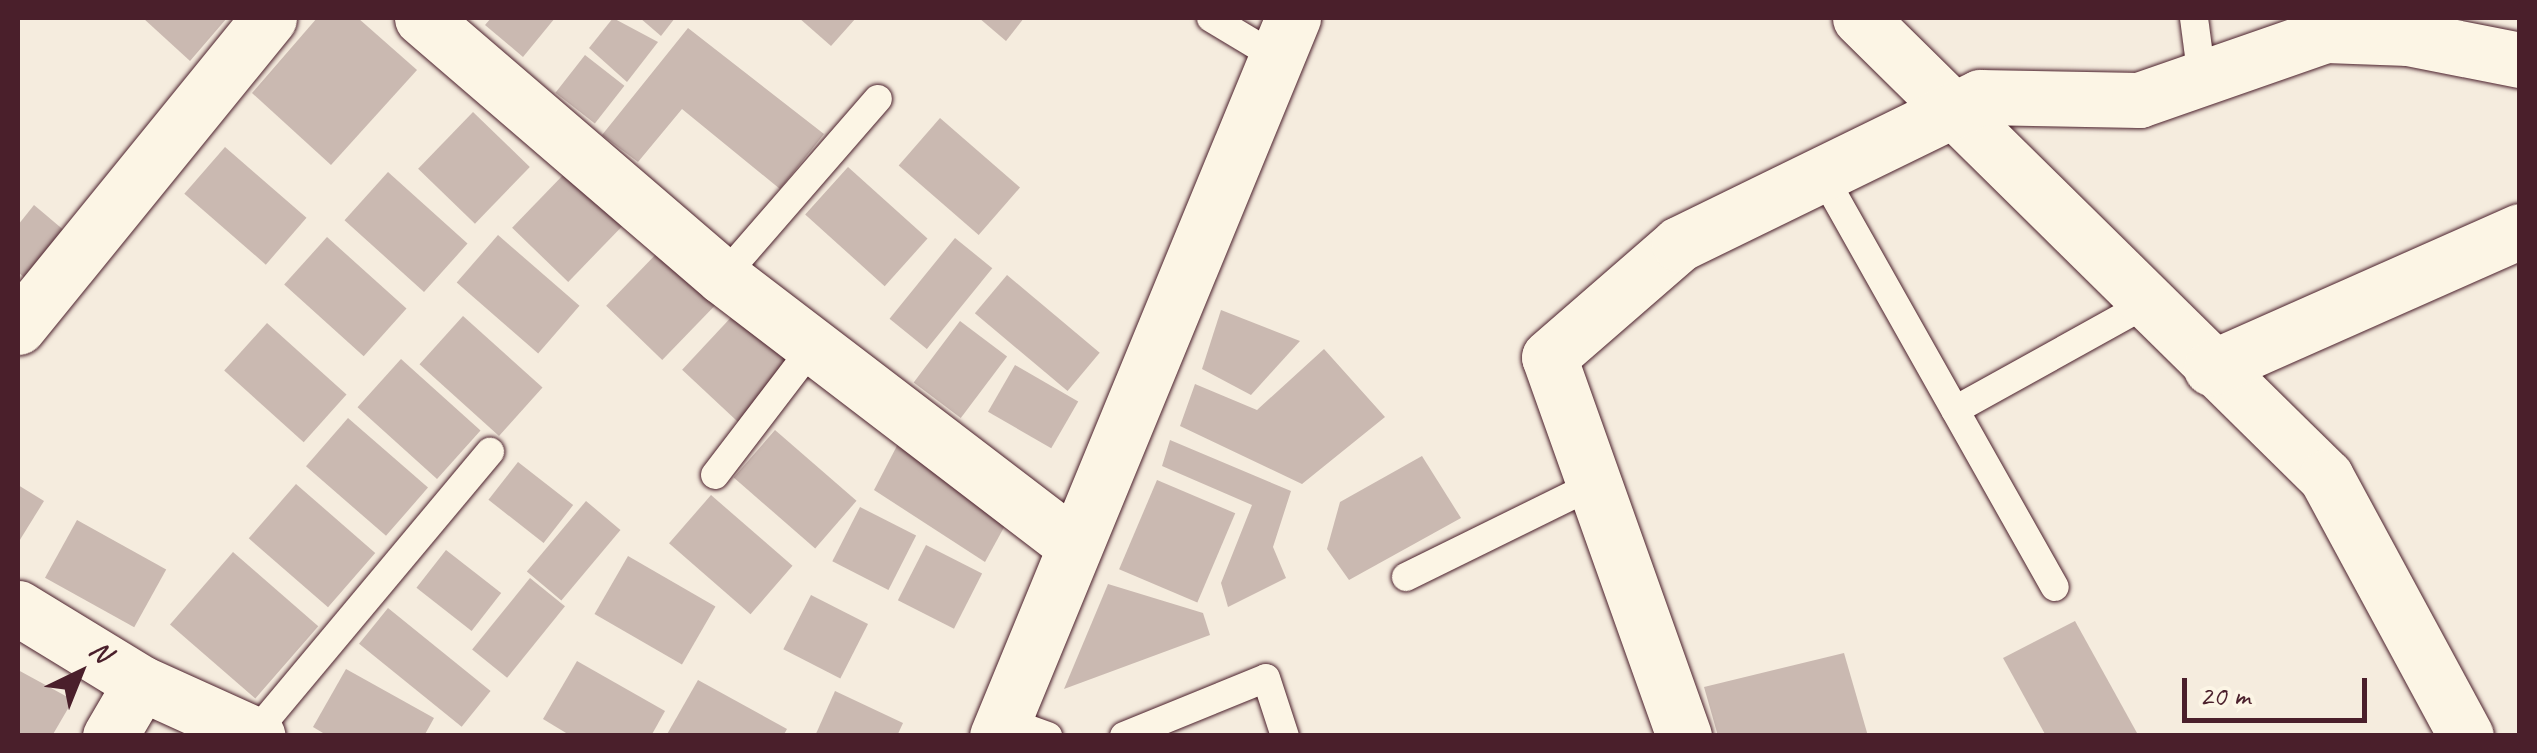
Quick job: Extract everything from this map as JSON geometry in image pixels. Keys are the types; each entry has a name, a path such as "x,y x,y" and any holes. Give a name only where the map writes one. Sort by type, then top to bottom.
{"street":[{"path":"18,327 269,18"},
{"path":"422,18 723,278 1072,544"},
{"path":"1860,18 1948,113 2326,477 2466,736"},
{"path":"1684,736 1550,357 1679,244 1980,97 2138,100 2326,35 2520,60"},
{"path":"1016,730 1072,544 1284,37"},
{"path":"2212,368 2520,231"},
{"path":"18,608 141,683 256,735"},
{"path":"110,736 141,683"}],"lane":[{"path":"1211,18 1284,37"},
{"path":"2194,18 2202,79"},
{"path":"723,278 878,99"},
{"path":"1822,174 2055,587"},
{"path":"1955,410 2146,304"},
{"path":"715,475 814,346"},
{"path":"256,735 490,452"},
{"path":"1406,577 1596,484"},
{"path":"1124,736 1266,678 1285,736"}],"building":[{"path":"143,18 227,18 190,61"},
{"path":"317,18 358,18 417,70 331,165 252,93"},
{"path":"491,18 555,18 523,57 485,25"},
{"path":"613,18 658,42 627,82 589,48"},
{"path":"640,18 675,18 661,36"},
{"path":"799,18 856,18 831,46"},
{"path":"979,18 1024,18 1006,41"},
{"path":"688,28 824,134 780,189 682,109 638,162 602,135"},
{"path":"585,55 624,86 595,124 555,93"},
{"path":"473,112 530,167 475,224 418,169"},
{"path":"940,118 1020,188 979,235 899,166"},
{"path":"225,147 307,218 266,265 184,194"},
{"path":"848,167 928,239 885,286 805,215"},
{"path":"567,171 623,225 568,282 512,228"},
{"path":"388,172 468,244 424,292 345,220"},
{"path":"34,205 66,232 27,280 18,272 18,225"},
{"path":"498,235 580,306 538,353 457,283"},
{"path":"327,237 407,309 364,356 284,285"},
{"path":"955,238 992,268 927,349 890,319"},
{"path":"661,249 717,303 662,360 606,306"},
{"path":"1007,275 1100,353 1068,391 975,313"},
{"path":"1221,310 1300,341 1251,395 1202,369"},
{"path":"736,312 794,366 740,424 682,370"},
{"path":"463,316 543,388 499,436 420,364"},
{"path":"960,321 1007,357 961,418 914,382"},
{"path":"267,323 347,395 304,442 224,371"},
{"path":"1324,349 1385,417 1302,484 1180,426 1195,384 1257,410"},
{"path":"401,359 481,431 437,479 358,407"},
{"path":"1015,365 1078,401 1051,448 988,412"},
{"path":"348,418 428,488 386,536 306,466"},
{"path":"775,430 857,501 815,548 734,478"},
{"path":"901,438 1008,520 985,562 874,490"},
{"path":"1170,440 1291,491 1273,547 1286,578 1228,607 1221,583 1252,505 1162,466"},
{"path":"1422,456 1461,518 1349,580 1327,549 1340,502"},
{"path":"518,462 573,505 544,543 488,500"},
{"path":"1157,480 1235,513 1197,603 1119,569"},
{"path":"296,484 375,553 328,607 249,538"},
{"path":"18,485 44,501 18,543"},
{"path":"711,495 793,566 751,614 669,543"},
{"path":"586,501 620,530 561,600 527,571"},
{"path":"860,507 916,536 888,590 832,561"},
{"path":"77,520 166,569 134,627 45,578"},
{"path":"926,545 982,574 954,629 898,600"},
{"path":"446,550 501,593 472,631 416,588"},
{"path":"233,552 318,626 255,699 170,624"},
{"path":"628,556 715,606 682,665 594,614"},
{"path":"530,578 565,606 507,678 472,649"},
{"path":"1108,584 1203,613 1210,635 1064,689"},
{"path":"811,595 868,624 840,678 783,649"},
{"path":"388,608 491,691 462,727 359,644"},
{"path":"2075,621 2137,733 2046,736 2003,658"},
{"path":"1844,653 1868,736 1718,736 1704,687"},
{"path":"577,661 665,711 651,736 571,736 543,719"},
{"path":"346,669 434,718 424,736 328,736 313,727"},
{"path":"18,670 73,700 52,736 18,736"},
{"path":"698,680 787,729 783,736 666,736"},
{"path":"835,691 903,723 897,736 815,736"}]}
